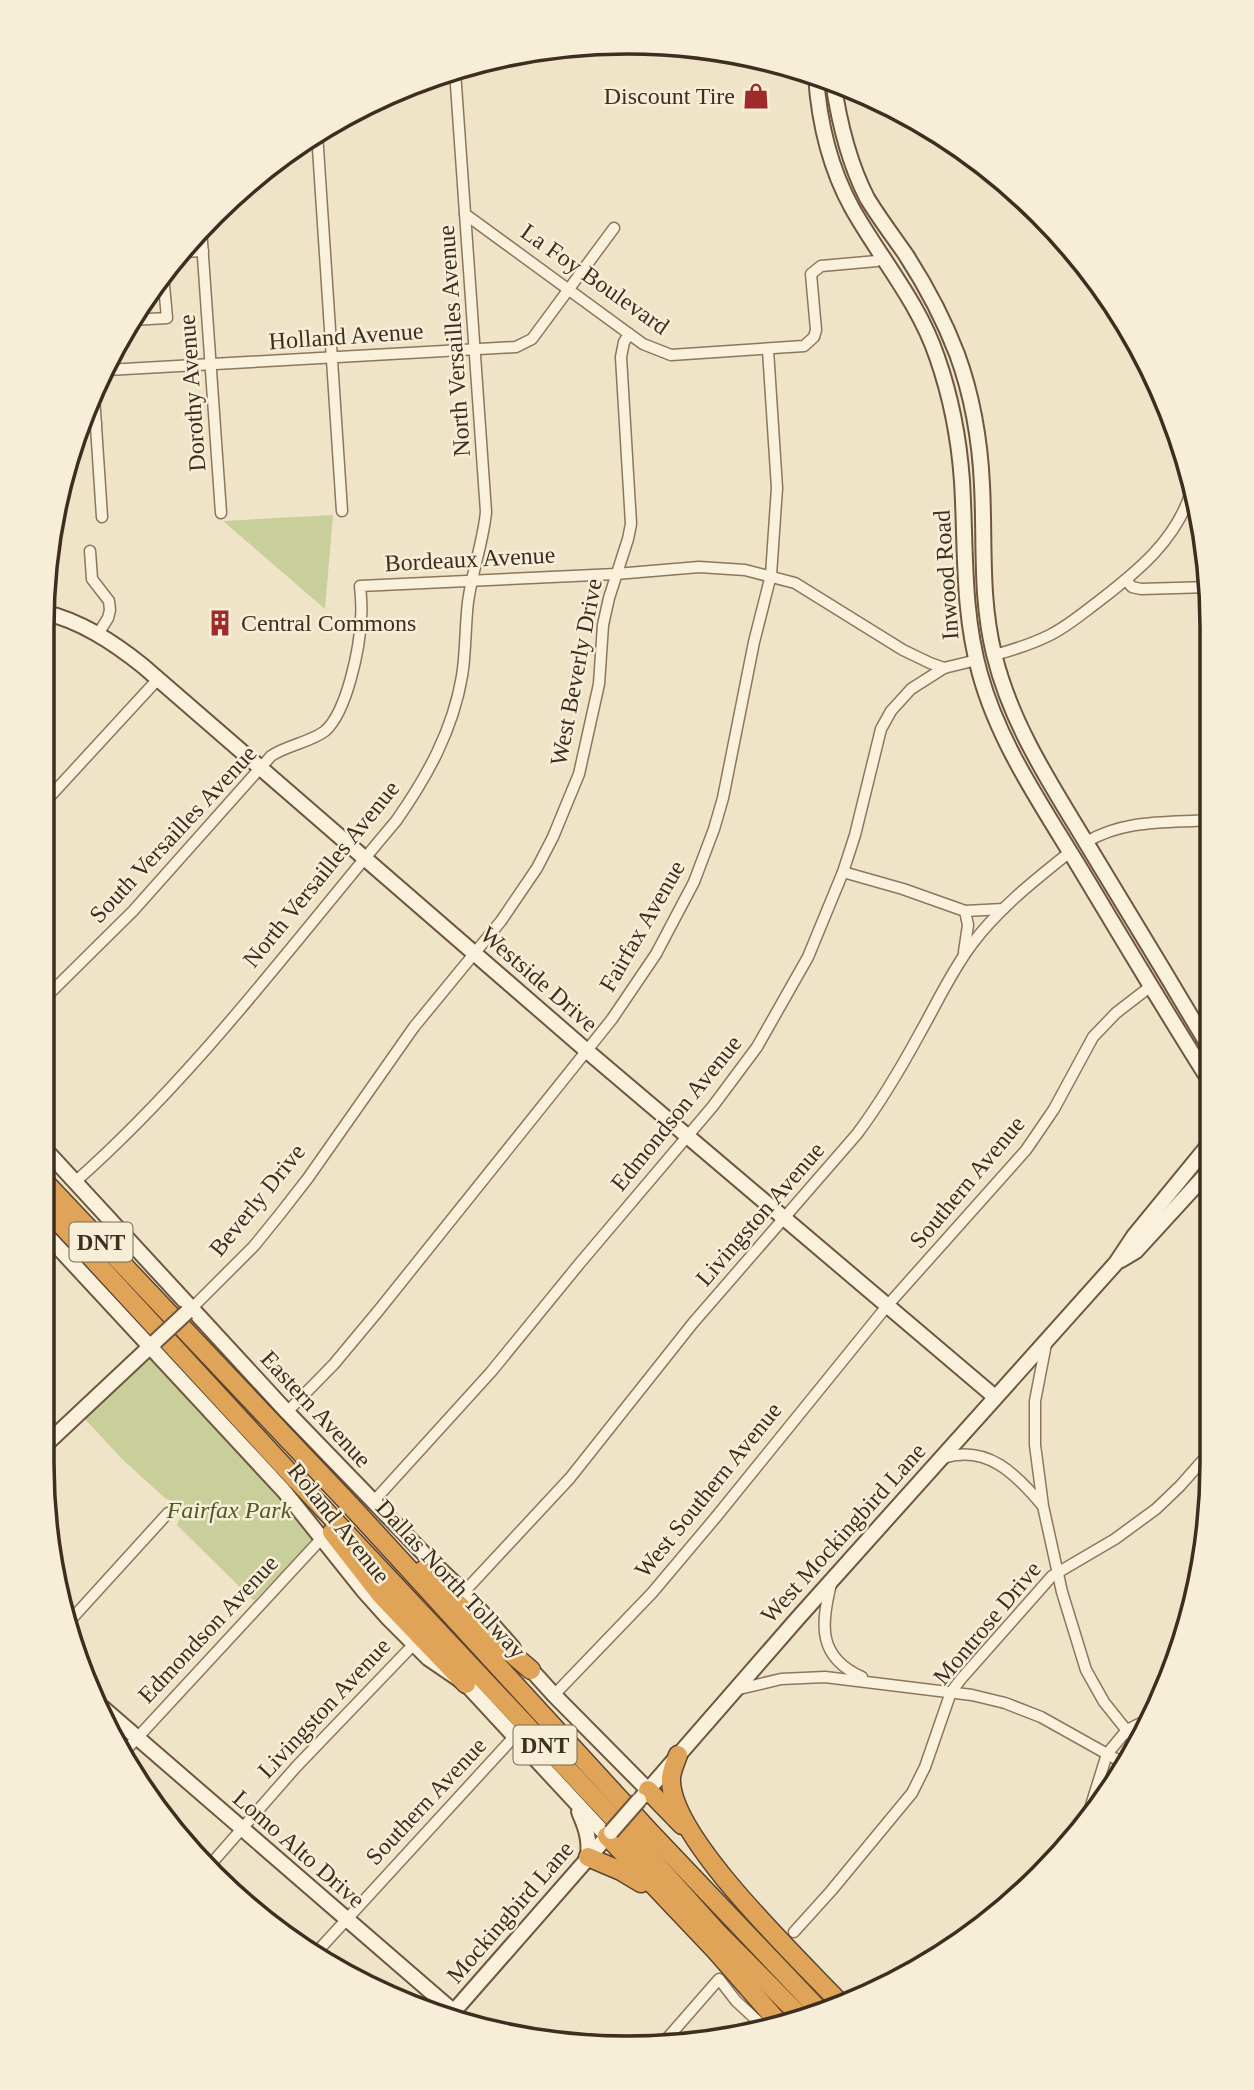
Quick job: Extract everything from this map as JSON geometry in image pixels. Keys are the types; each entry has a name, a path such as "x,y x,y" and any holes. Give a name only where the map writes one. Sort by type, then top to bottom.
{"highway":[{"name":"Dallas North Tollway","path":"54,1192 352,1507 650,1832 814,2004"},
{"name":"Dallas North Tollway","path":"54,1217 717,1932 794,2010"},
{"path":"288,1471 381,1595 466,1684"},
{"path":"352,1507 531,1670"},
{"path":"678,1755 671,1775 671,1785 677,1804 694,1837 712,1864 833,1997"},
{"path":"643,1795 694,1837"},
{"path":"609,1834 773,2016"},
{"path":"588,1857 621,1871 666,1899"}],"main road":[{"name":"Inwood Road","path":"817,87 822,124 833,165 851,207 913,303 933,345 949,397 958,441 962,482 966,599 976,660 992,708 1009,747 1070,852 1200,1065"},
{"name":"Inwood Road","path":"835,94 850,160 873,207 906,254 932,300 950,338 967,388 978,443 982,485 983,591 994,655 1027,742 1200,1032"},
{"path":"833,165 850,160"},
{"path":"887,260 906,254"},
{"path":"933,345 950,338"},
{"name":"Westside Drive","path":"54,616 98,634 158,679 587,1051 995,1397"},
{"path":"972,638 981,648 994,655"},
{"path":"976,660 985,661 999,670"},
{"path":"1070,852 1086,842"},
{"name":"West Mockingbird Lane","path":"609,1834 734,1690 1116,1263 1134,1236 1200,1155"},
{"name":"Eastern Avenue","path":"54,1158 189,1310 373,1502 464,1592 643,1795"},
{"name":"West Mockingbird Lane","path":"1116,1263 1136,1251 1200,1181"},
{"name":"Roland Avenue","path":"54,1242 153,1344 271,1475 363,1590 413,1645 466,1684 513,1738 609,1834"},
{"name":"Beverly Drive","path":"54,1437 189,1310"},
{"name":"Lomo Alto Drive","path":"114,1717 436,2003"},
{"path":"574,1801 588,1833 588,1857"},
{"name":"Mockingbird Lane","path":"455,2009 609,1834"}],"street":[{"name":"North Versailles Avenue","path":"75,1182 149,1113 194,1063 365,857 415,793 447,733 463,674 468,601 480,553 486,512 456,81"},
{"path":"318,145 342,511"},
{"name":"La Foy Boulevard","path":"466,214 629,334 652,349 671,355 804,346 814,337 816,330 811,274 814,269 821,266 887,260"},
{"name":"Holland Avenue","path":"115,370 516,347 532,338 614,228"},
{"name":"Dorothy Avenue","path":"202,242 222,513"},
{"path":"194,251 203,251"},
{"path":"145,319 167,318 164,290"},
{"name":"West Beverly Drive","path":"475,952 520,895 553,837 575,785 591,724 598,684 603,625 631,524 621,357 629,334"},
{"name":"Fairfax Avenue","path":"287,1412 334,1364 379,1310 631,993 677,916 704,858 723,798 754,642 771,575 776,488 768,350"},
{"path":"95,415 102,517"},
{"path":"994,655 1053,634 1126,580 1162,545 1177,525 1186,504"},
{"path":"90,551 92,579 109,601 110,610 98,634"},
{"name":"Bordeaux Avenue","path":"360,586 699,567 745,570 771,575 806,590 903,650 944,668"},
{"path":"1126,580 1141,589 1199,587"},
{"name":"South Versailles Avenue","path":"54,989 133,911 261,767 284,748 323,733 332,724 349,682 357,648 361,619 360,586"},
{"path":"944,668 976,660"},
{"name":"Edmondson Avenue","path":"373,1502 491,1372 732,1084 779,1011 819,933 855,835 881,729 891,711 911,689 944,668"},
{"path":"54,792 158,679"},
{"path":"1086,842 1113,829 1132,824 1200,821"},
{"name":"Livingston Avenue","path":"464,1592 570,1478 650,1376 831,1165 876,1108 963,957 985,928 1003,909 1070,852"},
{"path":"843,872 965,911 1003,909"},
{"path":"963,957 968,925 965,911"},
{"name":"Beverly Drive","path":"189,1310 239,1261 280,1214 414,1027 475,952"},
{"name":"Southern Avenue","path":"887,1306 1026,1150 1054,1109 1093,1037 1116,1013 1151,986"},
{"name":"West Southern Avenue","path":"554,1695 660,1583 887,1306"},
{"path":"1046,1340 1034,1422 1037,1473 1043,1506 1068,1617 1086,1670 1104,1702 1131,1735"},
{"path":"940,1459 959,1454 992,1459 1022,1482 1043,1506"},
{"name":"Montrose Drive","path":"793,1932 831,1891 912,1793 925,1767 951,1692 1059,1570 1115,1539 1149,1514 1200,1463"},
{"path":"75,1615 168,1513"},
{"name":"Edmondson Avenue","path":"129,1746 322,1538"},
{"path":"831,1581 823,1627 828,1646 843,1667 872,1681"},
{"name":"Livingston Avenue","path":"214,1860 296,1767 413,1645"},
{"path":"734,1690 804,1676 872,1681 951,1692 1016,1707 1058,1725 1117,1759"},
{"path":"1095,1792 1107,1754 1127,1730 1136,1726"},
{"name":"Southern Avenue","path":"321,1947 513,1738"},
{"path":"671,2034 719,1979 756,2021"}],"green space":[{"path":"333,515 325,609 223,521"},
{"name":"Fairfax Park","path":"152,1358 259,1471 313,1536 312,1541 254,1601 177,1525 182,1513 177,1503 166,1499 123,1460 84,1418"}],"place":[{"name":"Discount Tire","path":"756,96"},
{"name":"Central Commons","path":"220,623"}]}
